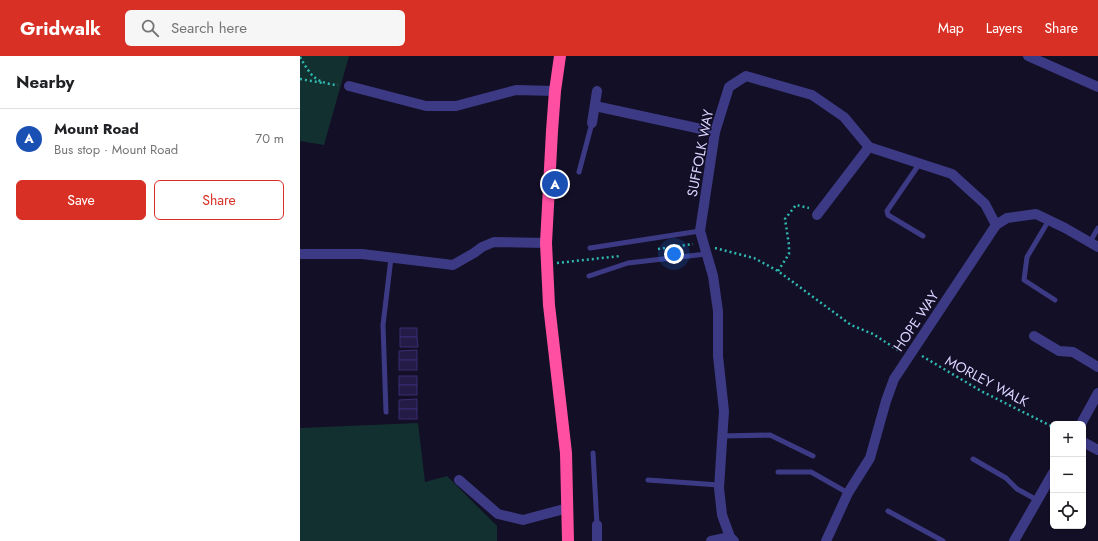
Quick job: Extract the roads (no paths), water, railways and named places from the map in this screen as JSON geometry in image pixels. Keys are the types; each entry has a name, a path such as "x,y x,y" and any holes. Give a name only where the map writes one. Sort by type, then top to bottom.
{"highway":[{"path":"560,56 555,91 546,243 549,304 566,453 568,541"}],"street":[{"path":"1028,56 1098,87"},
{"name":"SUFFOLK WAY","path":"732,539 722,515 719,485 724,411 718,356 718,311 713,276 700,231 715,132 729,86 746,76 812,95 844,117 869,147"},
{"path":"349,86 426,106 456,106 516,90 555,91"},
{"path":"592,123 597,91"},
{"path":"595,106 715,132"},
{"path":"819,212 869,147 952,174 985,204 996,225 1007,218 1036,214 1094,244"},
{"name":"HOPE WAY","path":"826,541 848,493 870,458 886,401 894,379 996,225"},
{"path":"300,254 362,254 453,265 482,247 494,242 546,243"},
{"path":"1034,336 1059,351 1073,352 1098,367"},
{"path":"1083,421 1098,393"},
{"path":"1086,444 1098,450"},
{"path":"1014,541 1050,478"},
{"path":"459,480 498,514 523,520 568,508"},
{"path":"597,525 597,541"},
{"path":"711,541 732,539"}],"lane":[{"path":"580,172 592,123"},
{"path":"920,163 887,211 888,215 923,236"},
{"path":"1049,220 1027,257 1024,280 1055,300"},
{"path":"1094,244 1098,228"},
{"path":"590,248 700,231"},
{"path":"589,276 628,263 705,250"},
{"path":"386,412 383,325 391,258"},
{"path":"722,436 770,435 813,456"},
{"path":"593,453 597,525"},
{"path":"973,459 1006,478 1017,489 1037,500"},
{"path":"778,472 811,472 848,493"},
{"path":"648,480 719,485"},
{"path":"888,511 943,541"}],"place":[{"name":"Mount Road","path":"555,184"}]}
